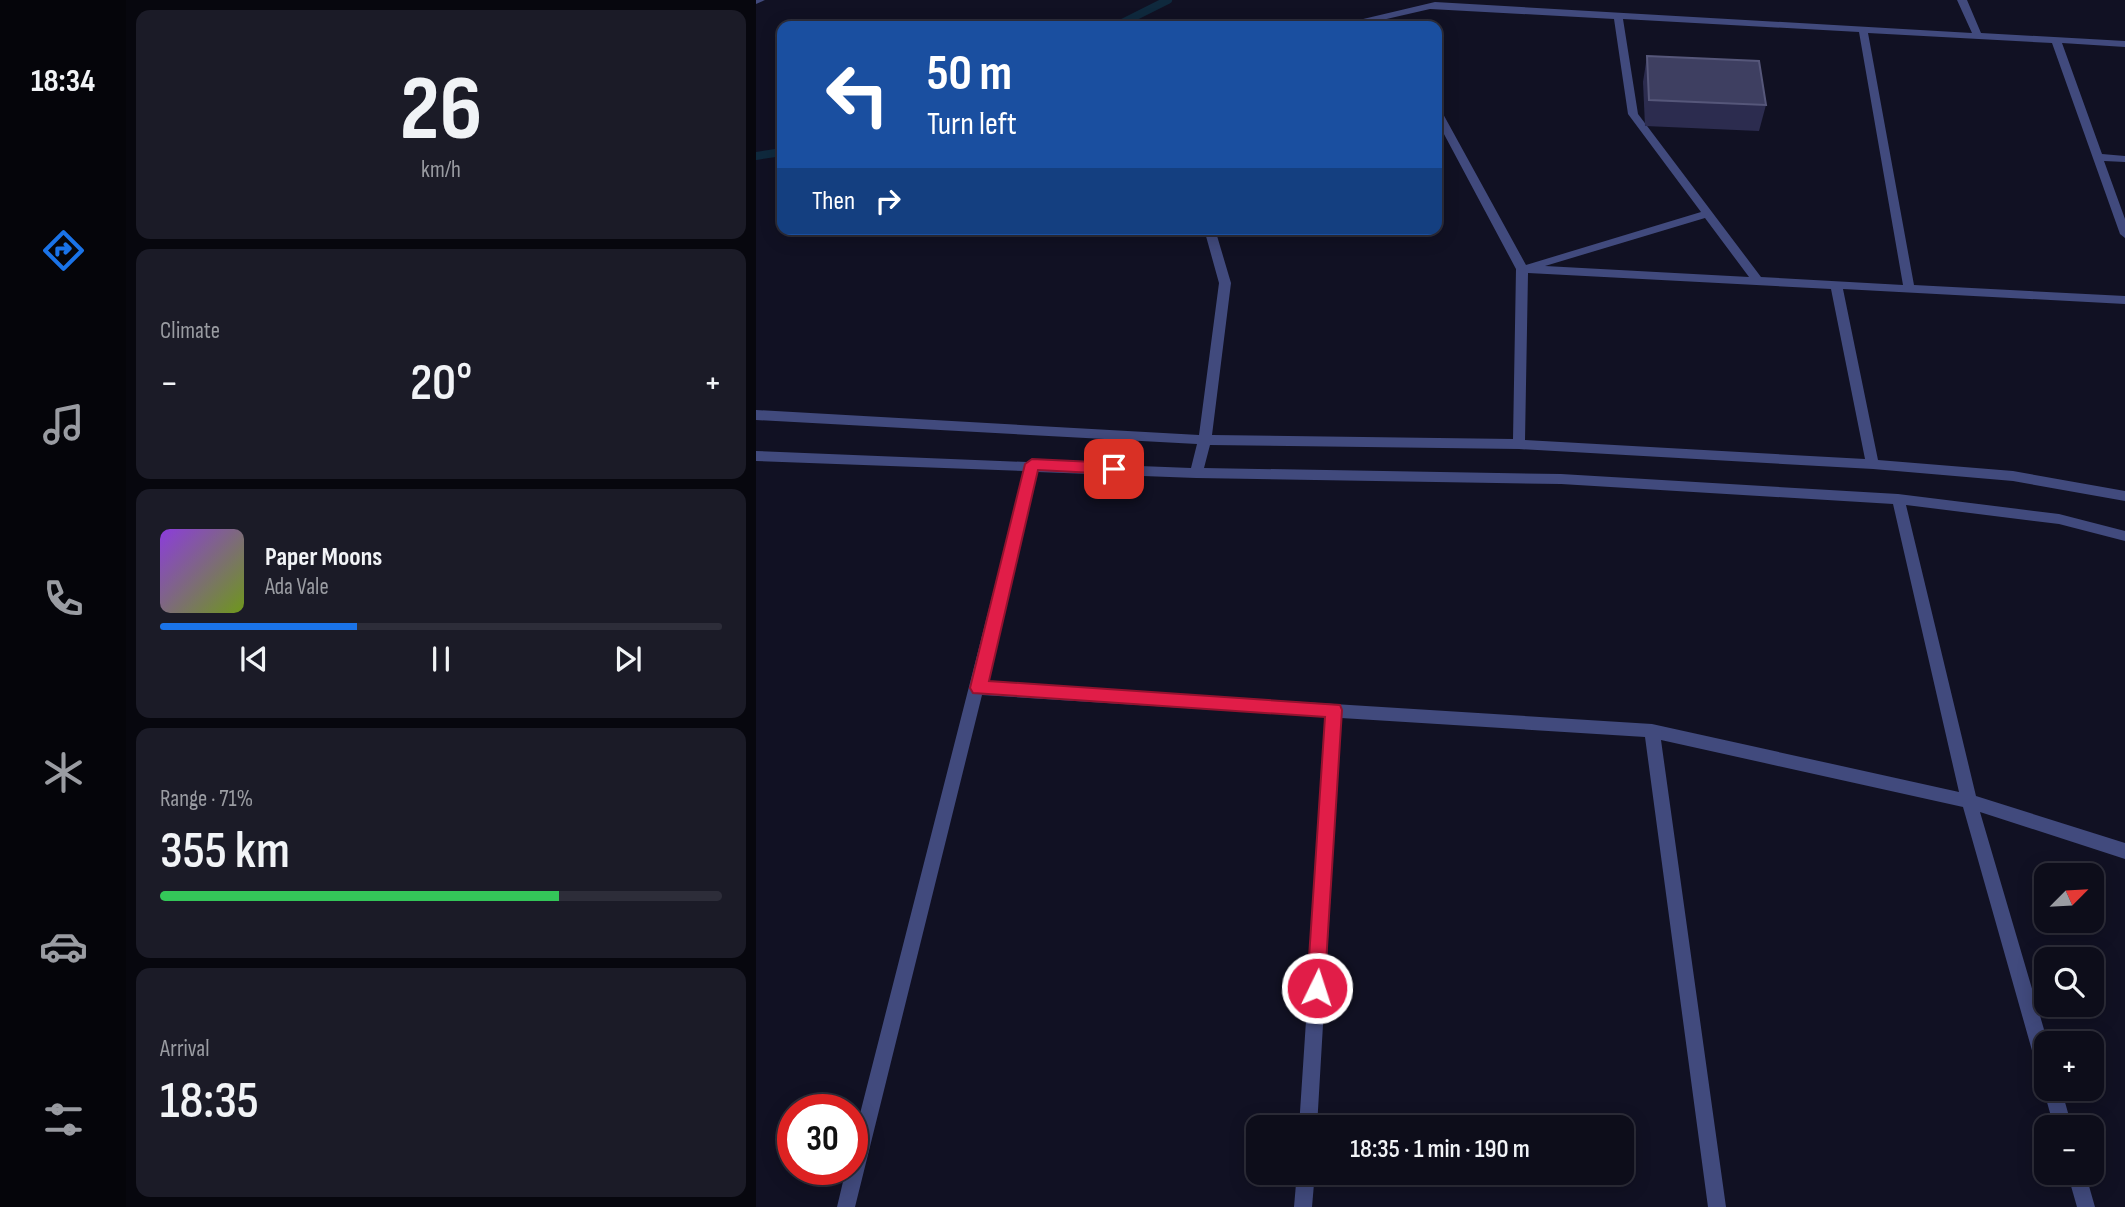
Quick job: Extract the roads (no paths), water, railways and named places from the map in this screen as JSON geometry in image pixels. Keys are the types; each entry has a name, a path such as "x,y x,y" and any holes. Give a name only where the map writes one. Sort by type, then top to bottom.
{"street":[{"path":"1365,21 1462,0"},
{"path":"1962,0 1978,36"},
{"path":"1427,6 2125,44"},
{"path":"1385,16 1388,21"},
{"path":"1618,16 1633,114 1758,281"},
{"path":"1863,29 1909,289"},
{"path":"2056,41 2125,234"},
{"path":"1442,121 1522,269 1519,444"},
{"path":"2097,157 2125,159"},
{"path":"1522,269 1707,214"},
{"path":"1196,473 1205,440 1225,283 1211,235"},
{"path":"1522,269 2125,300"},
{"path":"1836,285 1873,464"},
{"path":"756,415 1205,440 1519,444 1873,464 2013,476 2125,496"},
{"path":"756,456 1032,464 1196,473 1561,479 1898,499 2059,519 2125,536"},
{"path":"846,1207 979,688 1032,464"},
{"path":"1898,499 1969,801 2035,1031"},
{"path":"979,688 1652,731 1969,801 2125,851"},
{"path":"1309,1115 1334,710"},
{"path":"1652,731 1717,1207"},
{"path":"1304,1207 1305,1185"},
{"path":"2080,1185 2086,1207"}],"waterway":[{"path":"1126,21 1168,0"},
{"path":"756,156 777,153"}]}
